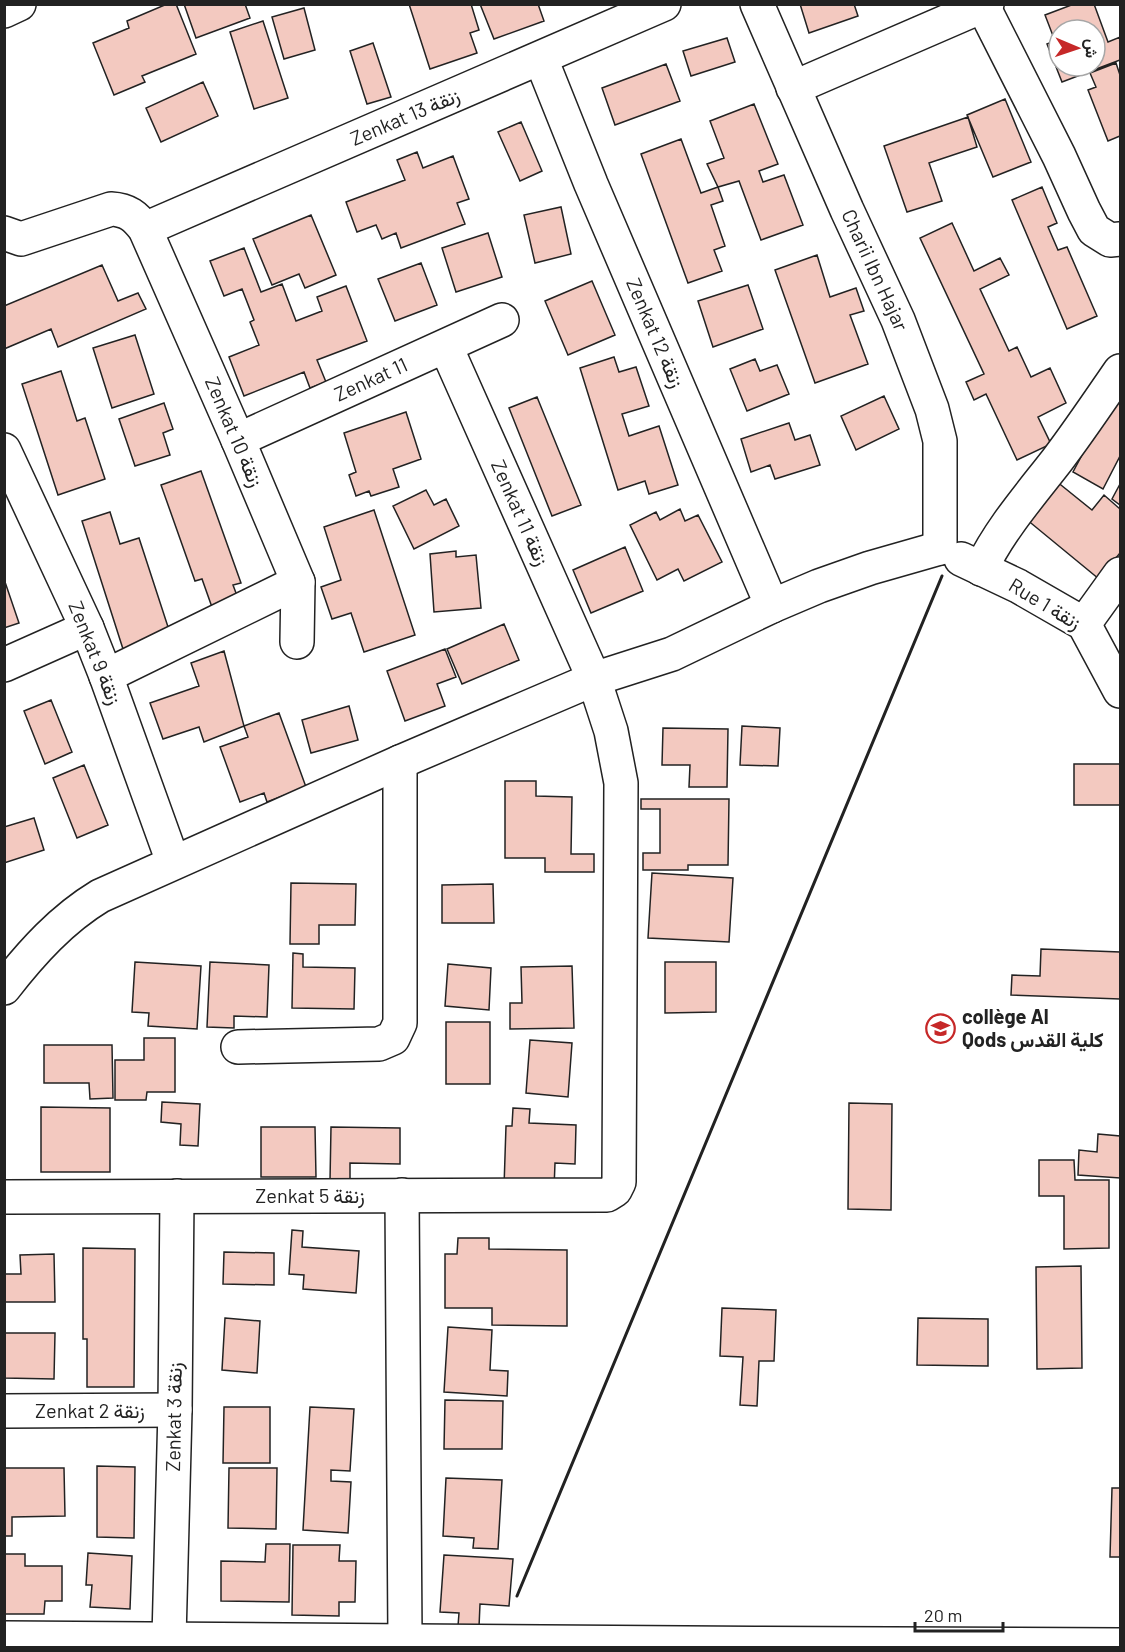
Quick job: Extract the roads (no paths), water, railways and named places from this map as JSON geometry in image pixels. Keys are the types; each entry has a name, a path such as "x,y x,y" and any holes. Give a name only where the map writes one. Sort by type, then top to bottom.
{"street":[{"path":"4,11 19,4"},
{"name":"Zenkat 13 زنقة","path":"145,229 664,4"},
{"name":"Charii Ibn Hajar","path":"757,4 898,320 932,409 940,441 940,548"},
{"path":"793,88 985,5 1084,211 1095,230 1110,240 1120,239"},
{"name":"Zenkat 12 زنقة","path":"541,59 591,184 772,606"},
{"name":"Zenkat 10 زنقة","path":"4,233 21,239 111,209 124,210 136,216 145,229 298,582"},
{"name":"Zenkat 11","path":"238,440 502,320"},
{"name":"Zenkat 11 زنقة","path":"446,347 594,680 612,731 621,783 619,1182 615,1190"},
{"path":"981,569 989,552 1016,513 1073,440 1120,371"},
{"name":"Zenkat 9 زنقة","path":"4,450 87,628 173,862"},
{"path":"4,988 51,934 76,910 100,896 400,762 594,680 672,654 819,586 870,568 940,548"},
{"name":"Rue 1 زنقة","path":"940,548 1018,586 1084,624 1120,691"},
{"path":"1084,624 1118,581"},
{"path":"106,676 298,582 297,642"},
{"path":"4,664 87,628"},
{"path":"238,1047 379,1044 393,1038 400,1023 400,762"},
{"name":"Zenkat 5 زنقة","path":"4,1197 607,1195 615,1190"},
{"path":"402,1195 405,1639"},
{"name":"Zenkat 3 زنقة","path":"169,1638 175,1410 177,1196"},
{"name":"Zenkat 2 زنقة","path":"4,1411 175,1410"},
{"path":"4,1638 405,1639 548,1645 1120,1645"}],"place":[{"name":"collège Al Qods كلية القدس","path":"941,1028"}]}
